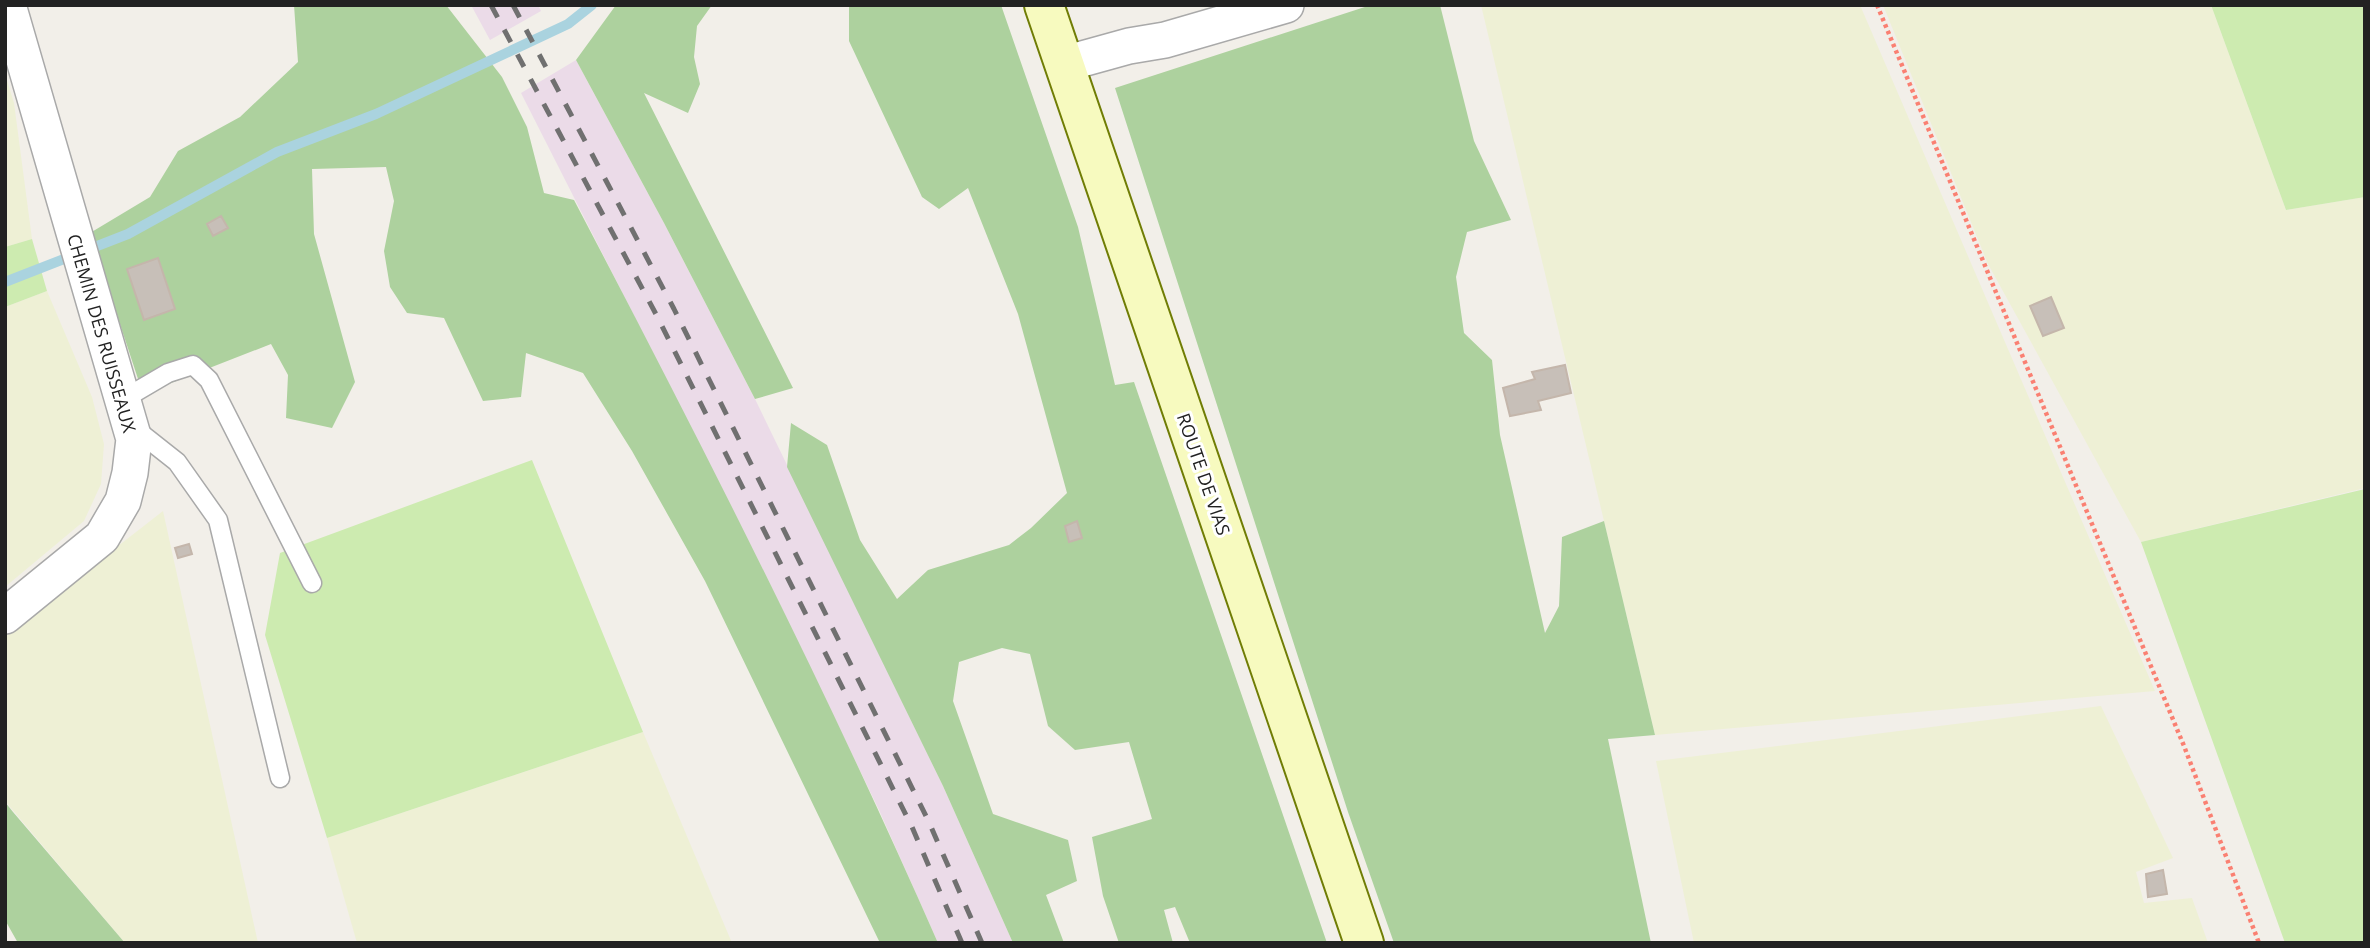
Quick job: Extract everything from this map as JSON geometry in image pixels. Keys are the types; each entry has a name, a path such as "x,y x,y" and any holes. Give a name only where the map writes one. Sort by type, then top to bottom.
{"main road":[{"name":"ROUTE DE VIAS","path":"1044,5 1364,943"}],"street":[{"name":"CHEMIN DES RUISSEAUX","path":"5,616 102,537 123,500 134,439 8,5"},
{"path":"1064,64 1129,46 1165,40 1286,5"}],"lane":[{"path":"280,778 218,520 177,462 125,412 168,373 192,365 209,380 312,583"}],"path":[{"path":"1877,5 2178,733 2259,943"}],"shaded area":[{"path":"471,5 538,5 541,11 490,40"},
{"path":"576,60 755,399 943,786 1013,943 938,943 879,810 767,578 521,93"}],"green space":[{"path":"294,5 446,5 502,77 527,127 544,193 574,200 762,568 852,754 938,943 880,943 705,581 632,451 583,373 526,353 521,397 483,401 444,318 407,313 390,287 384,251 394,201 386,167 312,169 314,234 355,382 332,428 286,418 288,375 271,344 143,394 90,233 150,197 178,151 240,117 298,62"},
{"path":"616,5 712,5 697,26 694,57 700,84 688,113 644,93 793,388 755,399 576,60"},
{"path":"849,5 1001,5 1078,227 1115,385 1134,382 1327,943 1190,943 1175,907 1164,910 1173,943 1119,943 1103,896 1092,837 1152,819 1129,742 1075,750 1048,726 1030,654 1002,648 959,662 953,701 993,814 1068,840 1077,881 1046,895 1064,943 1013,943 943,786 787,467 791,423 827,445 860,540 897,599 928,570 1009,545 1067,493 1018,314 968,188 939,209 922,197 849,41"},
{"path":"1371,5 1440,5 1474,141 1511,220 1467,232 1456,277 1464,333 1492,360 1500,435 1545,633 1559,606 1562,537 1604,521 1655,735 1608,739 1651,943 1394,943 1348,812 1115,88"},
{"path":"1481,5 1860,5 2155,691 1655,735"},
{"path":"1883,5 2211,5 2286,210 2365,197 2365,488 2141,542 1988,264"},
{"path":"2211,5 2365,5 2365,197 2286,210"},
{"path":"5,74 14,103 32,239 5,247"},
{"path":"32,239 47,291 5,307 5,247"},
{"path":"47,291 92,397 104,444 101,484 84,521 5,587 5,307"},
{"path":"532,460 643,732 327,838 265,635 280,553"},
{"path":"2365,489 2365,943 2285,943 2141,542"},
{"path":"163,511 258,943 125,943 5,801 5,634"},
{"path":"2101,706 2173,858 2136,872 2144,903 2192,898 2208,943 1694,943 1656,761"},
{"path":"643,732 732,943 357,943 327,838"},
{"path":"5,802 125,943 18,943 5,920"}],"building":[{"path":"221,216 228,228 213,236 207,224"},
{"path":"158,258 175,309 144,320 127,269"},
{"path":"2051,297 2064,328 2043,336 2030,306"},
{"path":"1565,365 1571,393 1538,401 1541,410 1510,416 1503,388 1535,379 1532,372"},
{"path":"1077,521 1082,538 1069,542 1065,526"},
{"path":"189,544 192,554 178,558 175,548"},
{"path":"2163,870 2167,894 2148,897 2146,874"}],"waterway":[{"path":"5,282 128,234 277,152 376,114 568,24 592,5"}],"railway":[{"path":"491,5 658,318 912,827 962,943"},
{"path":"513,5 674,309 928,820 982,943"}]}
